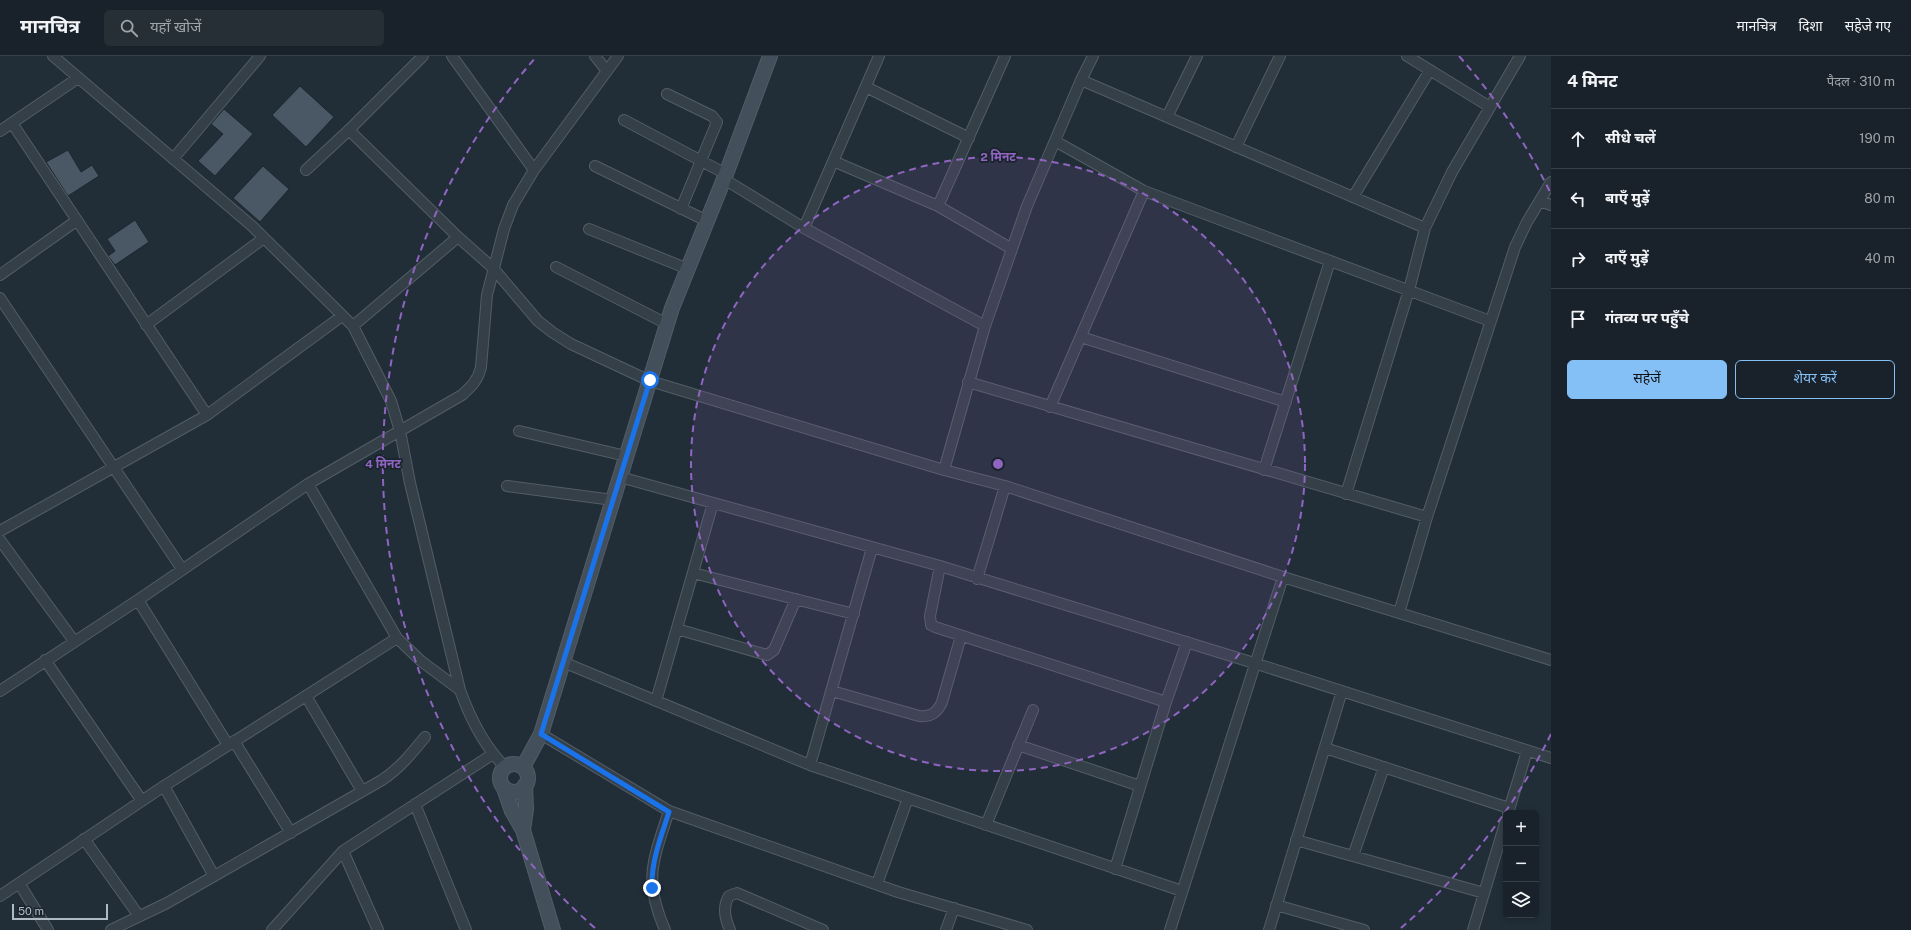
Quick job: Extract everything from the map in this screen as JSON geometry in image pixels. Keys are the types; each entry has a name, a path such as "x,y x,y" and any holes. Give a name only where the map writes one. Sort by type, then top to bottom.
{"street":[{"path":"54,56 264,238 352,326 391,401 400,430 410,483 460,690 468,712 485,742 493,754 506,767"},
{"path":"306,170 349,130 423,56"},
{"path":"452,56 534,170"},
{"path":"595,56 607,71"},
{"path":"0,691 138,600 308,484 462,395 473,385 479,376 487,295 513,205 534,170 618,56"},
{"path":"523,767 541,734 667,324 725,177 770,56"},
{"path":"804,228 879,56"},
{"path":"938,206 1005,56"},
{"path":"944,470 985,326 1027,206 1081,80 1093,56"},
{"path":"1167,117 1197,56"},
{"path":"1236,147 1280,56"},
{"path":"1407,56 1490,107"},
{"path":"1346,494 1409,290 1425,228 1452,172 1520,56"},
{"path":"173,159 256,58"},
{"path":"1353,197 1430,70"},
{"path":"0,130 78,78"},
{"path":"1081,80 1425,228"},
{"path":"866,87 969,138"},
{"path":"667,94 716,119 717,126 681,209"},
{"path":"624,120 702,161 804,228 985,326"},
{"path":"12,123 76,221 207,415"},
{"path":"349,130 458,238 494,268 504,283 538,321 571,344 650,380 944,470 1005,486 1283,577 1551,660"},
{"path":"1055,141 1144,191 1490,321"},
{"path":"833,161 938,206 1012,249"},
{"path":"595,166 707,221"},
{"path":"1399,613 1427,517 1515,248 1551,182"},
{"path":"1050,407 1144,191"},
{"path":"1540,201 1551,205"},
{"path":"0,275 76,221"},
{"path":"589,229 688,269"},
{"path":"146,325 264,238"},
{"path":"352,326 458,238"},
{"path":"1264,470 1330,261"},
{"path":"556,267 667,324"},
{"path":"0,298 182,569"},
{"path":"0,531 207,415 342,316"},
{"path":"1080,337 1286,402"},
{"path":"968,382 1427,517"},
{"path":"519,431 626,456"},
{"path":"620,477 940,566 976,579 1187,642 1551,758"},
{"path":"308,484 397,638 421,661 460,690"},
{"path":"507,486 613,500"},
{"path":"976,579 1005,486"},
{"path":"656,701 713,503"},
{"path":"0,540 74,641"},
{"path":"810,765 872,548"},
{"path":"940,566 930,621 934,627 1166,702"},
{"path":"693,573 854,614"},
{"path":"1170,930 1254,663 1283,577"},
{"path":"677,629 768,655 774,650 796,599"},
{"path":"138,600 291,833"},
{"path":"832,691 919,716 933,715 938,710 942,702 961,636"},
{"path":"0,896 164,786 397,638"},
{"path":"1115,868 1166,702 1187,642"},
{"path":"45,660 142,801"},
{"path":"563,662 810,765 1182,891"},
{"path":"1269,930 1342,691"},
{"path":"306,696 362,791"},
{"path":"986,825 1033,710"},
{"path":"541,734 669,812 1007,927 1027,930"},
{"path":"111,930 214,876 391,774 409,757 425,737"},
{"path":"1018,745 1140,786"},
{"path":"1325,748 1506,810"},
{"path":"1509,810 1527,751"},
{"path":"278,928 343,851 493,754"},
{"path":"523,830 526,809 525,785 528,776 523,767 512,764 506,767 500,777 512,811 523,830 553,930"},
{"path":"1353,856 1384,767"},
{"path":"504,788 514,792 522,789 525,785"},
{"path":"164,786 214,876"},
{"path":"877,884 908,798"},
{"path":"415,804 466,930"},
{"path":"665,930 655,903 651,874 658,844 669,812"},
{"path":"1473,930 1503,830"},
{"path":"84,839 139,916"},
{"path":"1296,840 1484,893"},
{"path":"343,851 378,930"},
{"path":"19,883 48,930"},
{"path":"730,930 727,922 725,907 729,896 736,893 823,930"},
{"path":"1276,905 1342,927 1364,930"},
{"path":"946,930 954,908"}],"building":[{"path":"300,86 334,117 306,147 272,115"},
{"path":"224,109 253,134 215,176 198,161 223,134 211,124"},
{"path":"68,150 81,172 92,165 99,176 68,196 46,162"},
{"path":"263,166 289,189 260,222 233,198"},
{"path":"135,220 149,242 115,265 108,256 115,251 107,239"}],"route":[{"path":"650,380 541,734 669,812 658,844 651,874 652,888"}]}
